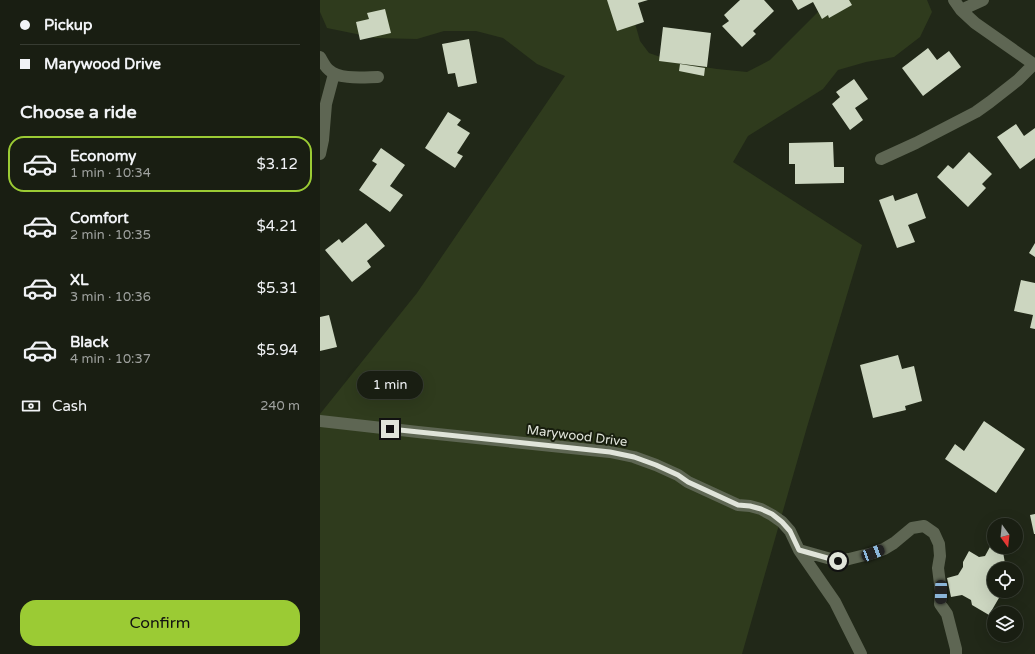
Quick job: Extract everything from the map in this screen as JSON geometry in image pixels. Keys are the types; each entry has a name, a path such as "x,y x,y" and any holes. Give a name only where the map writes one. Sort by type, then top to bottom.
{"street":[{"path":"881,159 976,112 1018,80 1034,64 975,23 961,10 954,0"},
{"path":"961,10 983,0"},
{"path":"320,57 324,66 334,74 356,77 378,77"},
{"path":"320,154 323,140 326,104 334,74"},
{"name":"Marywood Drive","path":"320,421 610,452 634,457 656,465 678,475 688,482 738,505 761,509 772,514 790,531 799,550 834,602 861,654"},
{"path":"799,550 838,561 849,559 884,549 912,528 924,526 934,533 939,544 940,556 938,568 941,592 940,604 947,614 956,654"}],"green space":[{"path":"320,0 619,0 631,9 640,41 649,53 678,63 747,72 770,60 829,1 927,0 932,12 920,37 894,57 866,62 838,70 823,89 748,136 733,162 862,245 807,427 742,654 320,654 320,414 417,293 565,76 537,64 503,38 476,31 444,31 417,39 376,38 327,28 320,12"}],"building":[{"path":"607,0 648,0 638,3 644,22 617,31"},
{"path":"740,0 764,0 774,11 753,31 756,34 742,47 722,26 729,21 724,15"},
{"path":"792,0 849,0 852,5 829,18 828,15 822,19 813,2 798,10"},
{"path":"385,9 391,33 360,40 356,22 369,19 367,13"},
{"path":"663,27 711,33 707,67 659,61"},
{"path":"469,39 477,83 458,87 455,73 448,74 442,44"},
{"path":"928,48 937,60 949,51 961,67 923,96 902,68"},
{"path":"680,64 705,68 704,76 679,71"},
{"path":"854,79 868,99 855,108 863,120 850,130 832,104 840,97 836,92"},
{"path":"448,112 461,120 457,125 470,133 457,153 463,156 455,168 425,148"},
{"path":"1016,124 1024,136 1035,128 1035,158 1020,169 997,137"},
{"path":"833,142 834,167 844,167 844,183 795,184 795,164 789,164 789,143"},
{"path":"381,148 405,165 390,186 403,195 390,212 359,190 377,164 372,161"},
{"path":"969,152 992,174 982,184 986,188 968,207 937,177 948,165 953,169"},
{"path":"917,193 926,218 908,225 915,242 897,248 879,200 893,195 895,201"},
{"path":"366,223 385,246 367,261 371,267 352,282 325,250 339,239 342,243"},
{"path":"1035,243 1035,257 1029,253"},
{"path":"1021,280 1035,283 1035,329 1030,328 1033,315 1014,311"},
{"path":"329,315 337,347 320,351 320,317"},
{"path":"898,355 902,369 914,366 922,401 905,406 906,410 873,418 860,365"},
{"path":"984,421 1025,449 996,493 945,459 955,444 964,451"},
{"path":"1035,514 1035,534 1034,534 1030,515"},
{"path":"969,551 979,557 985,556 987,552 987,554 1003,554 1005,562 987,562 987,598 999,598 994,606 987,606 987,614 972,605 971,600 962,595 951,597 947,578 958,575 963,567 963,562"}],"route":[{"path":"390,429 610,452 634,457 678,475 688,482 738,505 750,506 772,514 790,531 799,550 838,561"}]}
